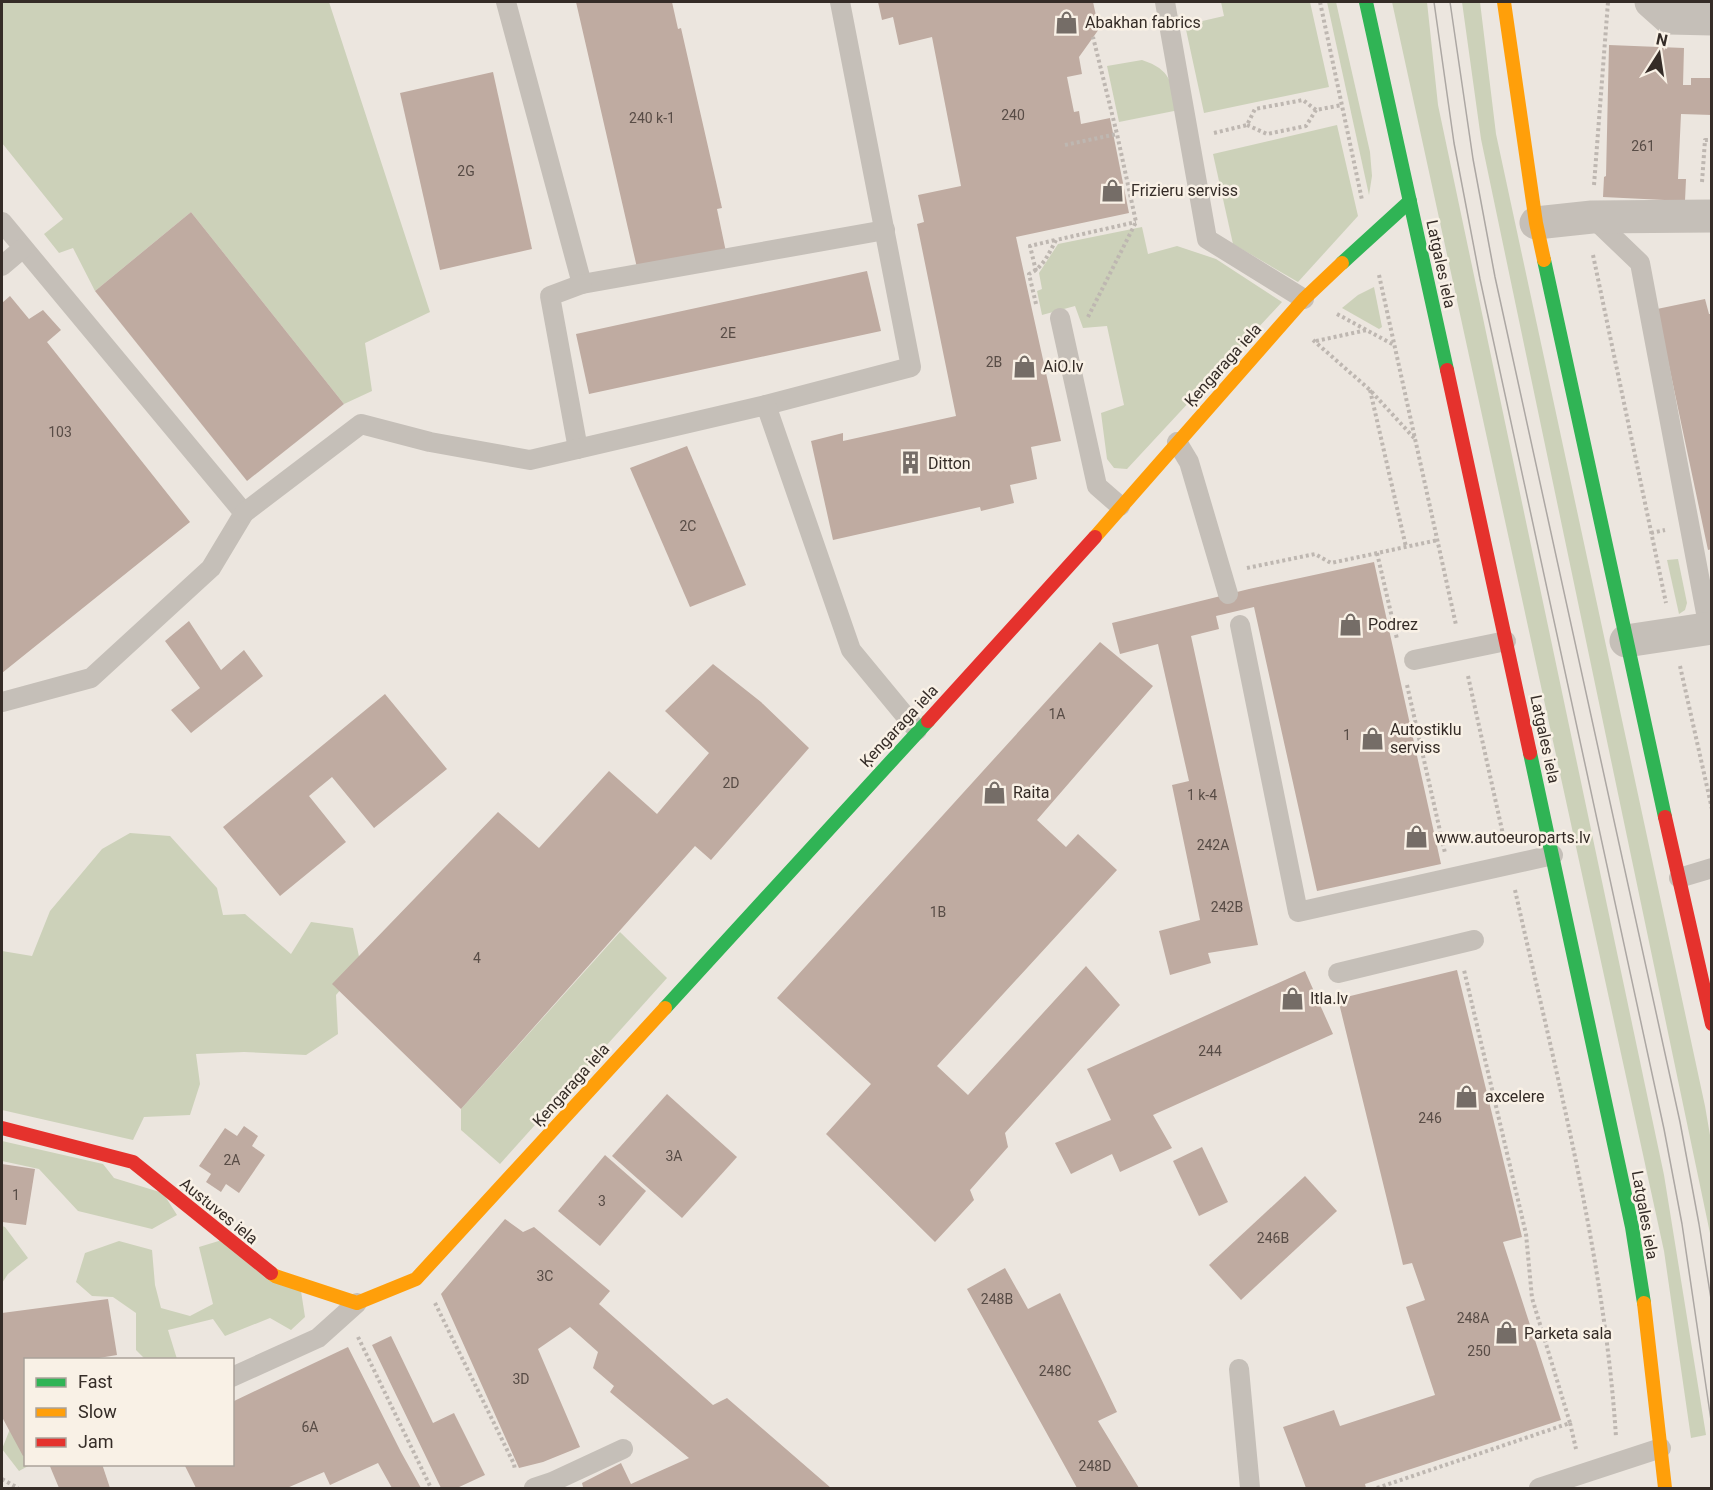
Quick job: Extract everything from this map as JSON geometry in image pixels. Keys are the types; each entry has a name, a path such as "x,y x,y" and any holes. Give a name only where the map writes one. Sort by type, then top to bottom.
{"main road":[{"name":"Latgales iela","path":"1366,2 1632,1227 1646,1320 1665,1488"},
{"path":"1504,2 1536,223 1626,641 1712,1024"},
{"name":"Ķengaraga iela","path":"357,1303 416,1279 1083,551 1304,298 1410,201"},
{"name":"Austuves iela","path":"2,1128 133,1162 275,1276 357,1303"}],"street":[{"path":"1651,2 1669,18 1712,19"},
{"path":"1536,223 1592,217 1712,216"},
{"path":"1626,641 1710,629"}],"lane":[{"path":"506,2 582,284"},
{"path":"2,702 92,678 212,568 244,513 361,424 430,442 530,460 766,405 911,367 840,2"},
{"path":"1165,2 1207,239 1304,298"},
{"path":"1592,217 1640,264 1705,574 1710,629"},
{"path":"2,222 22,249 244,513"},
{"path":"578,448 550,296 582,284 885,230"},
{"path":"2,266 22,249"},
{"path":"1060,318 1097,486 1120,506"},
{"path":"766,405 851,650 917,730"},
{"path":"1177,442 1189,462 1228,594"},
{"path":"1240,625 1298,912 1553,855"},
{"path":"1414,660 1506,640"},
{"path":"1679,878 1712,868"},
{"path":"1338,973 1466,942"},
{"path":"234,1376 318,1338 357,1303"},
{"path":"1239,1370 1250,1488"},
{"path":"1539,1488 1660,1448"},
{"path":"534,1488 623,1449"}],"path":[{"path":"1320,2 1588,1217 1613,1385 1618,1461"},
{"path":"1608,2 1592,217 1593,263 1672,634 1712,809"},
{"path":"1066,345 1083,328 1136,222 1094,37"},
{"path":"1247,125 1255,109 1303,100 1316,110"},
{"path":"1189,139 1247,125 1267,134 1306,126 1316,110 1342,105"},
{"path":"1065,145 1117,134"},
{"path":"1701,184 1705,140 1712,140"},
{"path":"1036,271 1030,246 1056,240"},
{"path":"1330,310 1395,345"},
{"path":"1315,341 1367,330"},
{"path":"1308,334 1370,390 1416,440"},
{"path":"1370,390 1406,547"},
{"path":"1222,573 1315,554 1331,563 1438,540"},
{"path":"1377,553 1398,646"},
{"path":"1406,681 1450,878"},
{"path":"1377,1488 1570,1423 1532,1298 1526,1234 1466,942"},
{"path":"432,1297 514,1464 516,1478"},
{"path":"357,1335 431,1488"},
{"path":"2,1479 18,1488"}],"green space":[{"path":"2,2 329,2 430,312 365,343 372,391 344,404 191,212 95,291 73,248 59,253 44,234 63,219 2,143"},
{"path":"1221,2 1310,2 1329,87 1204,113 1185,25 1224,16"},
{"path":"1327,2 1336,2 1370,152 1372,176 1369,195"},
{"path":"1392,2 1427,2 1438,105 1664,1175 1706,1435 1691,1438 1664,1251"},
{"path":"1462,2 1480,2 1496,134 1705,1106 1711,1141 1711,1238 1481,139"},
{"path":"1142,60 1165,73 1179,110 1119,122 1107,66"},
{"path":"1337,125 1358,216 1298,282 1233,244 1213,154"},
{"path":"1142,227 1148,254 1177,246 1216,259 1282,302 1127,469 1114,468 1107,459 1101,413 1124,405 1107,326 1083,328 1075,306 1042,315 1037,291 1042,289 1039,273 1058,244"},
{"path":"1374,287 1382,327 1379,329 1342,308 1358,295"},
{"path":"1678,559 1687,603 1685,610 1679,614 1667,560"},
{"path":"130,833 170,836 217,888 223,915 245,914 291,954 311,922 353,928 361,966 336,995 338,1034 306,1055 244,1052 196,1054 200,1084 190,1115 144,1117 133,1140 2,1110 2,951 32,956 50,911 102,849"},
{"path":"620,932 667,978 500,1164 461,1130 461,1109"},
{"path":"2,1141 103,1164 114,1178 163,1193 177,1215 152,1229 78,1211 39,1169 2,1161"},
{"path":"2,1226 28,1258 8,1274 2,1283"},
{"path":"222,1240 301,1291 305,1317 291,1330 270,1318 225,1336 213,1319 168,1330 177,1358 144,1358 136,1350 136,1313 113,1297 92,1296 76,1282 85,1253 119,1241 152,1250 155,1285 161,1308 190,1316 213,1304 199,1247"},
{"path":"24,1415 24,1466 28,1466 19,1471 2,1449 14,1419"}],"building":[{"path":"576,2 672,2 678,29 681,28 722,208 717,209 726,252 638,272"},
{"path":"878,2 1093,2 1099,29 1079,57 1082,74 1067,77 1074,112 1079,111 1081,124 1110,118 1129,213 1016,237 1061,441 1031,447 1037,479 1010,485 1014,503 981,511 980,507 833,540 811,441 843,433 843,441 956,416 917,224 924,222 918,195 961,186 932,37 899,45 893,17 882,20"},
{"path":"1609,45 1684,48 1683,85 1691,85 1691,78 1712,78 1712,115 1681,114 1678,179 1686,179 1685,201 1603,197 1604,177 1606,176"},
{"path":"493,72 532,249 440,270 400,93"},
{"path":"191,212 344,404 247,481 95,291"},
{"path":"867,271 881,331 589,394 576,334"},
{"path":"10,296 29,319 43,310 61,330 47,342 190,522 2,673 2,303"},
{"path":"1705,299 1709,314 1712,314 1712,549 1708,550 1657,309"},
{"path":"687,446 746,585 690,607 630,468"},
{"path":"1374,562 1441,864 1317,891 1254,607 1216,616 1219,629 1191,636 1258,945 1208,953 1211,963 1170,975 1159,931 1200,920 1172,785 1189,781 1158,644 1120,654 1112,623 1249,589"},
{"path":"189,621 221,670 244,650 263,676 191,733 171,710 200,688 165,641"},
{"path":"1100,642 1153,686 1037,820 1066,847 1078,834 1117,870 937,1066 968,1095 1086,966 1120,1005 1005,1133 1008,1147 970,1190 974,1200 935,1242 826,1134 871,1084 777,998"},
{"path":"713,664 761,702 809,748 711,860 695,846 461,1109 332,984 498,812 539,848 609,771 657,814 709,753 665,711"},
{"path":"385,694 447,769 374,828 332,777 309,796 346,842 280,896 223,827"},
{"path":"1457,970 1522,1237 1503,1242 1561,1420 1365,1484 1366,1488 1306,1488 1283,1427 1334,1410 1340,1426 1435,1395 1406,1307 1425,1300 1412,1263 1403,1265 1338,999"},
{"path":"1305,971 1333,1034 1153,1115 1172,1148 1120,1172 1112,1154 1071,1174 1055,1143 1111,1120 1087,1069"},
{"path":"667,1094 737,1157 682,1218 612,1156"},
{"path":"244,1126 258,1136 252,1146 265,1155 239,1193 226,1184 221,1192 206,1182 211,1174 199,1166 225,1128 237,1136"},
{"path":"1202,1147 1228,1202 1199,1216 1173,1161"},
{"path":"605,1155 646,1191 600,1246 558,1211"},
{"path":"2,1164 35,1169 26,1225 2,1222"},
{"path":"1305,1176 1337,1211 1241,1300 1209,1265"},
{"path":"505,1219 523,1232 534,1227 610,1291 599,1304 713,1405 727,1398 831,1488 580,1488 583,1487 582,1483 621,1463 631,1484 689,1458 610,1392 614,1386 593,1368 598,1352 570,1327 538,1349 580,1447 543,1462 519,1468 441,1294"},
{"path":"1005,1268 1028,1309 1060,1293 1117,1412 1098,1421 1139,1488 1077,1488 967,1289"},
{"path":"108,1299 117,1355 99,1358 24,1358 23,1456 2,1417 2,1313"},
{"path":"391,1336 433,1423 454,1413 485,1475 457,1488 441,1488 372,1345"},
{"path":"348,1347 421,1488 392,1488 378,1463 330,1485 324,1472 287,1488 196,1488 185,1466 234,1466 234,1401"},
{"path":"50,1466 103,1466 110,1488 59,1488"}],"tram line":[{"path":"1434,2 1454,143 1480,279 1664,1129 1682,1224 1712,1427"},
{"path":"1450,2 1473,159 1495,277 1680,1122 1712,1305"}],"traffic: fast":[{"path":"1366,2 1447,370"},
{"path":"1342,263 1410,201"},
{"path":"1544,260 1665,817"},
{"path":"665,1008 928,721"},
{"path":"1530,753 1632,1227 1644,1303"}],"traffic: slow":[{"path":"1504,2 1536,223 1544,260"},
{"path":"1095,537 1304,299 1342,263"},
{"path":"271,1273 357,1303 416,1279 665,1008"},
{"path":"1644,1303 1665,1488"}],"traffic: jam":[{"path":"1447,370 1530,753"},
{"path":"928,721 1095,537"},
{"path":"1665,817 1712,1024"},
{"path":"2,1128 133,1162 271,1273"}],"place":[{"name":"Abakhan fabrics","path":"1067,22"},
{"name":"Frizieru serviss","path":"1113,190"},
{"name":"AiO.lv","path":"1025,366"},
{"name":"Ditton","path":"910,463"},
{"name":"Podrez","path":"1350,624"},
{"name":"Autostiklu serviss","path":"1372,738"},
{"name":"Raita","path":"995,792"},
{"name":"www.autoeuroparts.lv","path":"1417,837"},
{"name":"Itla.lv","path":"1292,998"},
{"name":"axcelere","path":"1467,1096"},
{"name":"Parketa sala","path":"1506,1333"}]}
